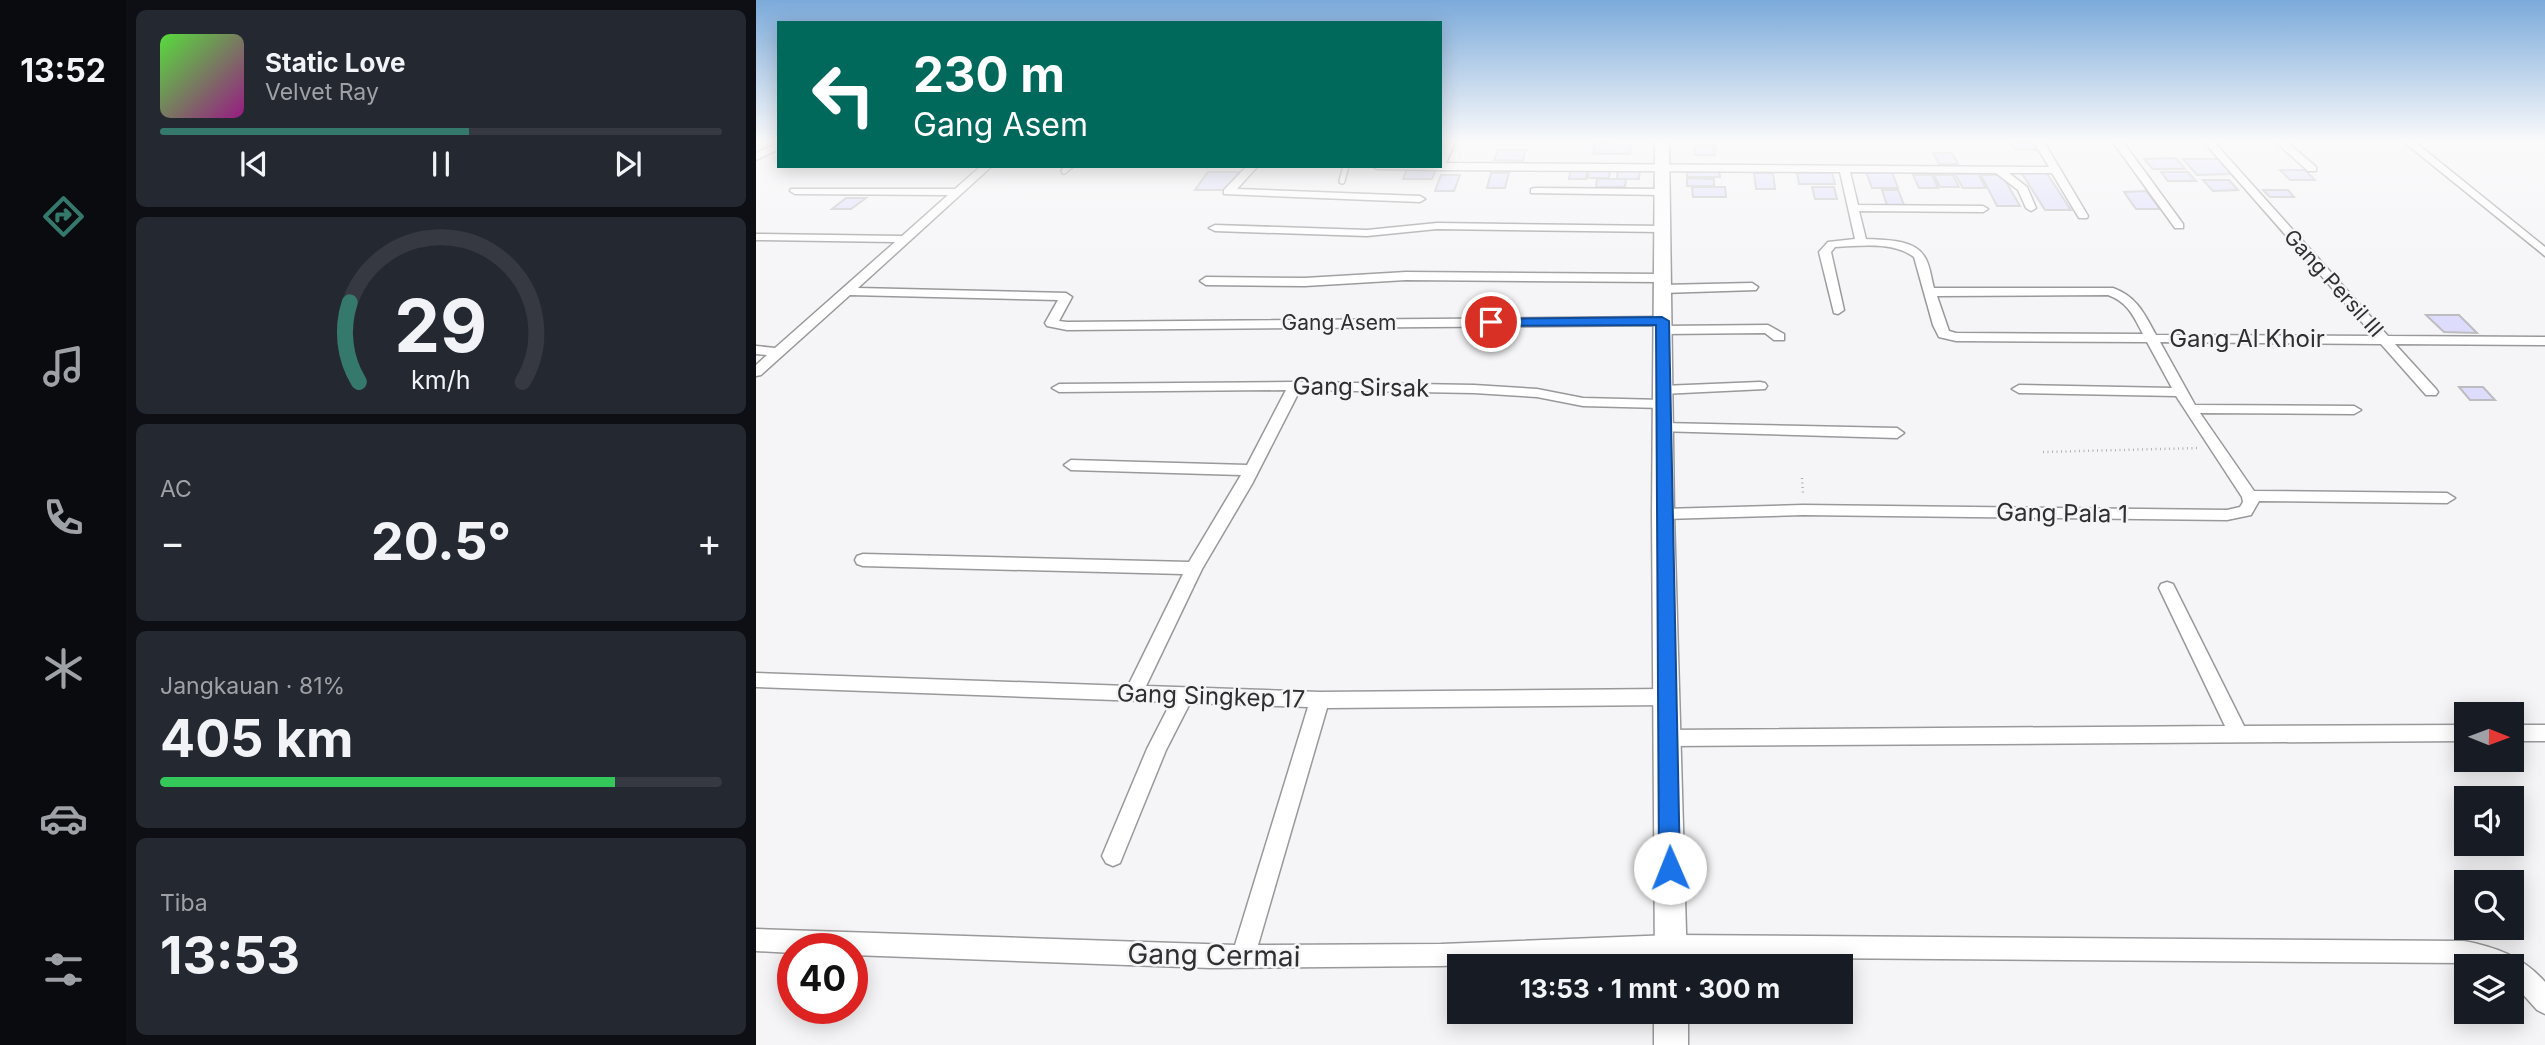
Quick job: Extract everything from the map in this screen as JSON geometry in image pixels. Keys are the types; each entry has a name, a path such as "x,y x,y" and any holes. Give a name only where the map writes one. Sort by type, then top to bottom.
{"street":[{"path":"795,191 956,192"},
{"path":"1229,191 1420,199"},
{"path":"1535,191 1662,192 1663,514 1671,954"},
{"path":"1848,191 1861,243"},
{"path":"2024,191 2031,208"},
{"path":"2068,191 2083,216"},
{"path":"2153,191 2179,226"},
{"name":"Gang Persil III","path":"2252,191 2431,392"},
{"path":"2469,191 2545,253"},
{"path":"756,372 956,192"},
{"path":"1851,208 1983,209"},
{"path":"1215,228 1367,233 1437,226 1662,229"},
{"path":"756,237 905,239"},
{"path":"1838,310 1825,252 1832,244 1861,243 1912,248 1919,256 1930,292 2109,291 2123,296 2134,306 2190,409 2250,496 2447,498"},
{"name":"Gang Asem","path":"1206,281 1305,282 1406,276 1752,287"},
{"name":"Gang Asem","path":"849,291 1066,297 1051,320 1053,324 1662,326"},
{"name":"Gang Al Khoir","path":"1930,292 1939,325 1944,334 1950,336 2545,341"},
{"path":"1662,326 1768,329 1779,337"},
{"path":"756,350 779,352"},
{"path":"1134,693 1194,568 1251,470 1295,386"},
{"name":"Gang Sirsak","path":"1059,388 1295,386 1474,389 1537,393 1583,402 1662,397 1760,386"},
{"path":"2020,389 2180,391"},
{"path":"2190,409 2354,410"},
{"path":"1662,428 1897,433"},
{"path":"1071,465 1251,470"},
{"name":"Gang Pala 1","path":"1663,514 1803,510 2227,515 2245,511 2251,502 2250,496"},
{"path":"863,560 1194,568"},
{"path":"2167,588 2238,733"},
{"name":"Gang Singkep 17","path":"756,680 1321,700 1666,697"},
{"path":"1113,856 1157,749 1184,696"},
{"path":"1243,957 1321,700"},
{"path":"1667,738 2454,733"},
{"path":"2524,733 2545,733"},
{"name":"Gang Cermai","path":"756,940 1243,957 1447,955"},
{"name":"Gang Cermai","path":"1853,955 2464,952 2513,967 2526,976 2545,1002"},
{"path":"1671,1024 1671,1045"}],"path":[{"path":"2043,452 2216,448"}],"building":[{"path":"1692,191 1725,191 1726,197 1693,197"},
{"path":"1813,191 1835,191 1837,199 1815,199"},
{"path":"1882,191 1898,191 1904,205 1887,205"},
{"path":"1989,191 2011,191 2020,206 1997,206"},
{"path":"2033,191 2058,191 2071,210 2045,210"},
{"path":"2146,191 2160,209 2136,209 2124,192"},
{"path":"2264,191 2289,191 2294,197 2270,197"},
{"path":"846,198 866,198 851,209 832,209"},
{"path":"2426,315 2459,315 2477,333 2444,332"},
{"path":"2459,387 2483,387 2495,400 2470,400"}],"route":[{"path":"1491,322 1662,321 1670,868"}]}
